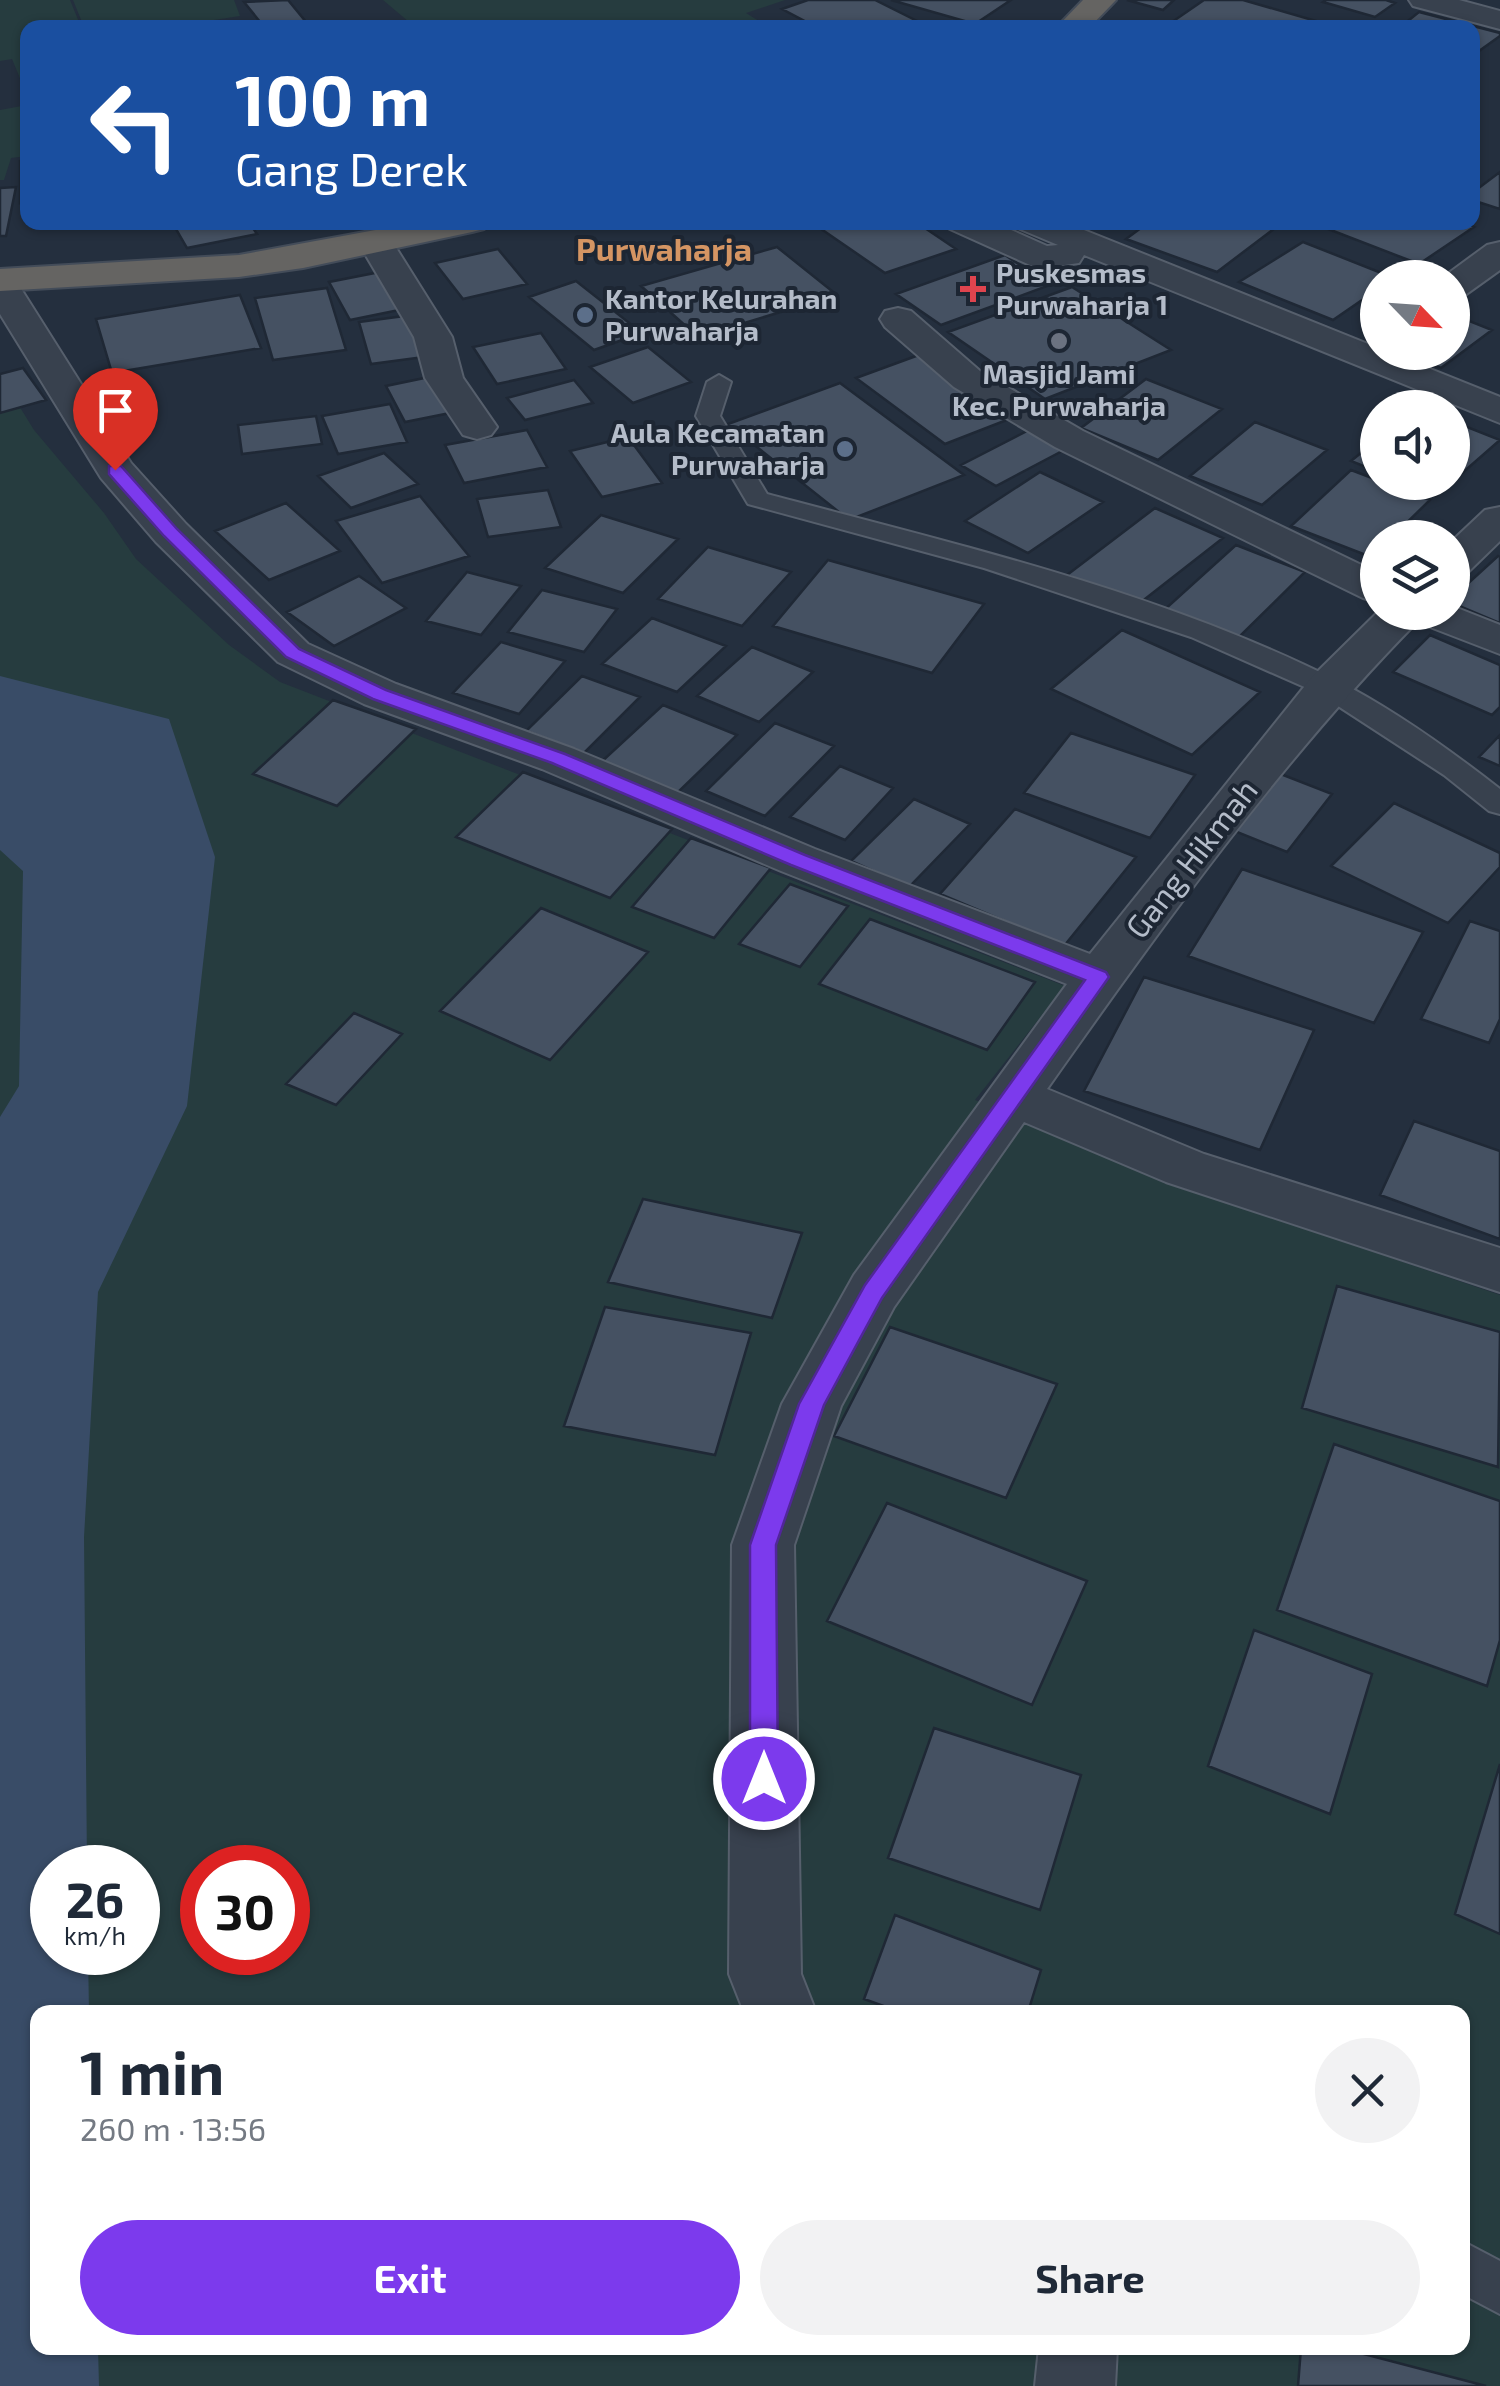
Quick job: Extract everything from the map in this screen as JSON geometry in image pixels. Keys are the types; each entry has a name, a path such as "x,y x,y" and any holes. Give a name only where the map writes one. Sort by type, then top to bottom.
{"highway":[{"path":"1080,20 1101,0"},
{"path":"0,282 210,269 302,258 434,230"}],"street":[{"path":"1424,0 1500,20"},
{"path":"981,230 1043,257 1104,252"},
{"path":"1051,230 1360,345"},
{"path":"376,242 433,337 444,378 477,426"},
{"path":"1470,274 1500,253"},
{"path":"0,282 115,470 170,533 293,653 380,694 558,758 798,860 1098,977"},
{"path":"898,319 968,380 1069,439 1360,580"},
{"path":"1414,370 1500,411"},
{"path":"1470,547 1500,519"},
{"path":"1470,629 1500,642"},
{"name":"Gang Hikmah","path":"777,2005 765,1974 763,1545 812,1404 874,1291 1098,977 1328,687 1385,630"},
{"path":"1014,1098 1185,1168 1500,1270"},
{"path":"1075,2386 1077,2355"}],"lane":[{"path":"719,382 708,416 757,499 993,562 1201,631 1328,687 1454,768 1500,804"},
{"path":"1470,2270 1500,2289"}],"green space":[{"path":"0,0 70,0 78,20 20,20 20,78 12,59 0,61"},
{"path":"73,0 234,0 240,16 214,20 81,20"},
{"path":"383,0 785,0 746,13 757,20 407,20"},
{"path":"20,106 20,157 11,158 4,180 0,180 0,110"},
{"path":"0,375 34,430 104,513 136,559 229,645 280,682 1065,986 975,1100 1191,1190 1500,1295 1500,2386 0,2386"}],"water":[{"path":"0,676 169,719 215,857 187,1106 98,1292 84,1537 87,1845 30,1845 30,1975 88,1975 89,2005 30,2005 30,2355 98,2355 99,2386 0,2386 0,1117 19,1086 23,871 0,850"}],"building":[{"path":"288,0 304,20 259,20 244,2"},
{"path":"808,0 875,0 915,20 803,20 782,9"},
{"path":"891,0 1011,0 981,20 961,20"},
{"path":"1127,0 1174,0 1163,10"},
{"path":"1204,0 1243,0 1313,20 1175,20"},
{"path":"1323,2 1395,3 1375,17"},
{"path":"1419,12 1450,20 1409,20"},
{"path":"1480,28 1500,36 1480,50"},
{"path":"1500,172 1500,209 1480,203 1480,187"},
{"path":"16,187 6,236 0,236 0,188"},
{"path":"177,230 254,230 257,234 187,248"},
{"path":"823,230 928,230 956,249 885,273"},
{"path":"1138,230 1272,230 1217,272 1126,239"},
{"path":"1331,230 1470,230 1425,260 1409,260"},
{"path":"1303,242 1360,265 1360,301 1333,320 1239,282"},
{"path":"777,247 837,295 698,337 641,286"},
{"name":"Kantor Kelurahan Purwaharja","path":"498,249 527,284 463,299 435,263"},
{"name":"Puskesmas Purwaharja 1","path":"1005,255 1050,285 941,325 896,294"},
{"path":"385,271 409,308 350,320 329,282"},
{"name":"Kantor Kelurahan Purwaharja","path":"576,281 642,333 594,350 529,297"},
{"name":"Masjid Jami Kec. Purwaharja","path":"1072,287 1171,350 1045,399 948,332"},
{"path":"327,288 346,350 273,360 255,298"},
{"path":"240,295 261,348 112,373 96,319"},
{"path":"412,315 424,357 371,364 359,322"},
{"path":"1470,321 1492,330 1470,346"},
{"path":"541,333 566,369 497,384 473,347"},
{"path":"648,347 691,382 633,403 590,367"},
{"path":"927,352 1017,416 945,444 856,378"},
{"path":"23,368 46,400 0,413 0,374"},
{"path":"434,376 455,412 405,422 386,386"},
{"path":"1146,379 1222,409 1158,460 1081,428"},
{"path":"574,380 593,403 525,420 507,398"},
{"name":"Aula Kecamatan Purwaharja","path":"840,383 964,475 849,520 728,424"},
{"path":"390,404 407,442 338,454 322,416"},
{"path":"316,416 322,444 242,454 238,425"},
{"path":"1255,422 1327,450 1262,505 1190,476"},
{"path":"1470,428 1500,440 1470,466"},
{"path":"1031,429 1066,449 996,486 961,465"},
{"path":"527,430 547,467 464,483 445,445"},
{"path":"628,437 662,483 602,497 570,451"},
{"path":"384,453 418,484 351,508 318,476"},
{"path":"1351,470 1360,473 1360,500 1430,500 1409,520 1360,520 1360,553 1291,526"},
{"path":"1040,472 1103,502 1028,553 965,521"},
{"path":"548,490 561,527 488,537 477,499"},
{"path":"420,496 469,556 382,583 336,521"},
{"path":"286,503 340,551 269,580 215,531"},
{"path":"1155,508 1223,538 1136,606 1067,575"},
{"path":"601,515 678,539 623,593 545,568"},
{"path":"1236,545 1305,572 1235,641 1163,611"},
{"path":"708,547 791,572 742,626 658,599"},
{"path":"1500,557 1500,623 1470,610 1470,582"},
{"path":"828,560 984,604 932,673 773,626"},
{"path":"467,572 521,586 481,635 426,621"},
{"path":"359,576 406,608 334,646 287,612"},
{"path":"542,590 617,609 584,652 508,632"},
{"path":"652,618 726,646 677,692 602,664"},
{"path":"1122,630 1260,692 1192,755 1051,689"},
{"path":"1430,635 1500,665 1500,707 1492,715 1393,672"},
{"path":"501,642 565,661 519,714 453,693"},
{"path":"752,647 813,672 759,722 697,696"},
{"path":"582,676 640,697 584,753 526,731"},
{"path":"333,700 416,729 337,806 253,774"},
{"path":"663,705 737,735 673,797 598,765"},
{"path":"775,723 834,746 765,816 706,791"},
{"path":"1071,733 1195,775 1150,838 1024,793"},
{"path":"1500,735 1500,766 1479,757"},
{"path":"840,766 893,788 845,840 790,817"},
{"path":"1273,771 1332,794 1287,852 1227,828"},
{"path":"523,772 672,829 610,898 456,837"},
{"path":"914,799 970,824 909,887 851,861"},
{"path":"1394,803 1500,853 1500,867 1448,923 1331,866"},
{"path":"1015,809 1136,857 1064,946 940,894"},
{"path":"691,838 771,868 714,938 632,907"},
{"path":"1242,869 1423,932 1374,1023 1188,956"},
{"path":"790,884 848,906 800,967 739,944"},
{"path":"541,908 648,952 550,1060 440,1011"},
{"path":"870,919 1035,982 987,1050 819,984"},
{"path":"1470,921 1500,931 1500,1019 1489,1043 1421,1019"},
{"path":"1144,977 1314,1030 1260,1150 1084,1091"},
{"path":"354,1013 402,1034 336,1105 286,1084"},
{"path":"1414,1121 1500,1151 1500,1239 1380,1195"},
{"path":"643,1199 802,1233 772,1318 608,1282"},
{"path":"1337,1286 1500,1332 1498,1467 1302,1408"},
{"path":"605,1307 751,1333 715,1455 564,1426"},
{"path":"890,1327 1057,1384 1006,1498 834,1436"},
{"path":"1334,1444 1500,1501 1500,1640 1487,1686 1277,1610"},
{"path":"887,1503 1087,1581 1032,1705 827,1621"},
{"path":"1254,1630 1372,1674 1330,1814 1208,1766"},
{"path":"934,1728 1081,1775 1040,1910 888,1858"},
{"path":"1500,1764 1500,1934 1455,1914"},
{"path":"895,1915 1041,1970 1030,2005 881,2005 864,1999"},
{"path":"1300,2355 1368,2355 1486,2386 1298,2386"}],"place":[{"name":"Puskesmas Purwaharja 1","path":"973,289"},
{"name":"Kantor Kelurahan Purwaharja","path":"585,315"},
{"name":"Masjid Jami Kec. Purwaharja","path":"1059,341"},
{"name":"Aula Kecamatan Purwaharja","path":"845,449"}],"district":[{"name":"Purwaharja","path":"664,250"}],"route":[{"path":"115,470 170,533 293,653 380,694 558,758 798,860 1098,977 874,1291 812,1404 763,1545 764,1779"}]}
